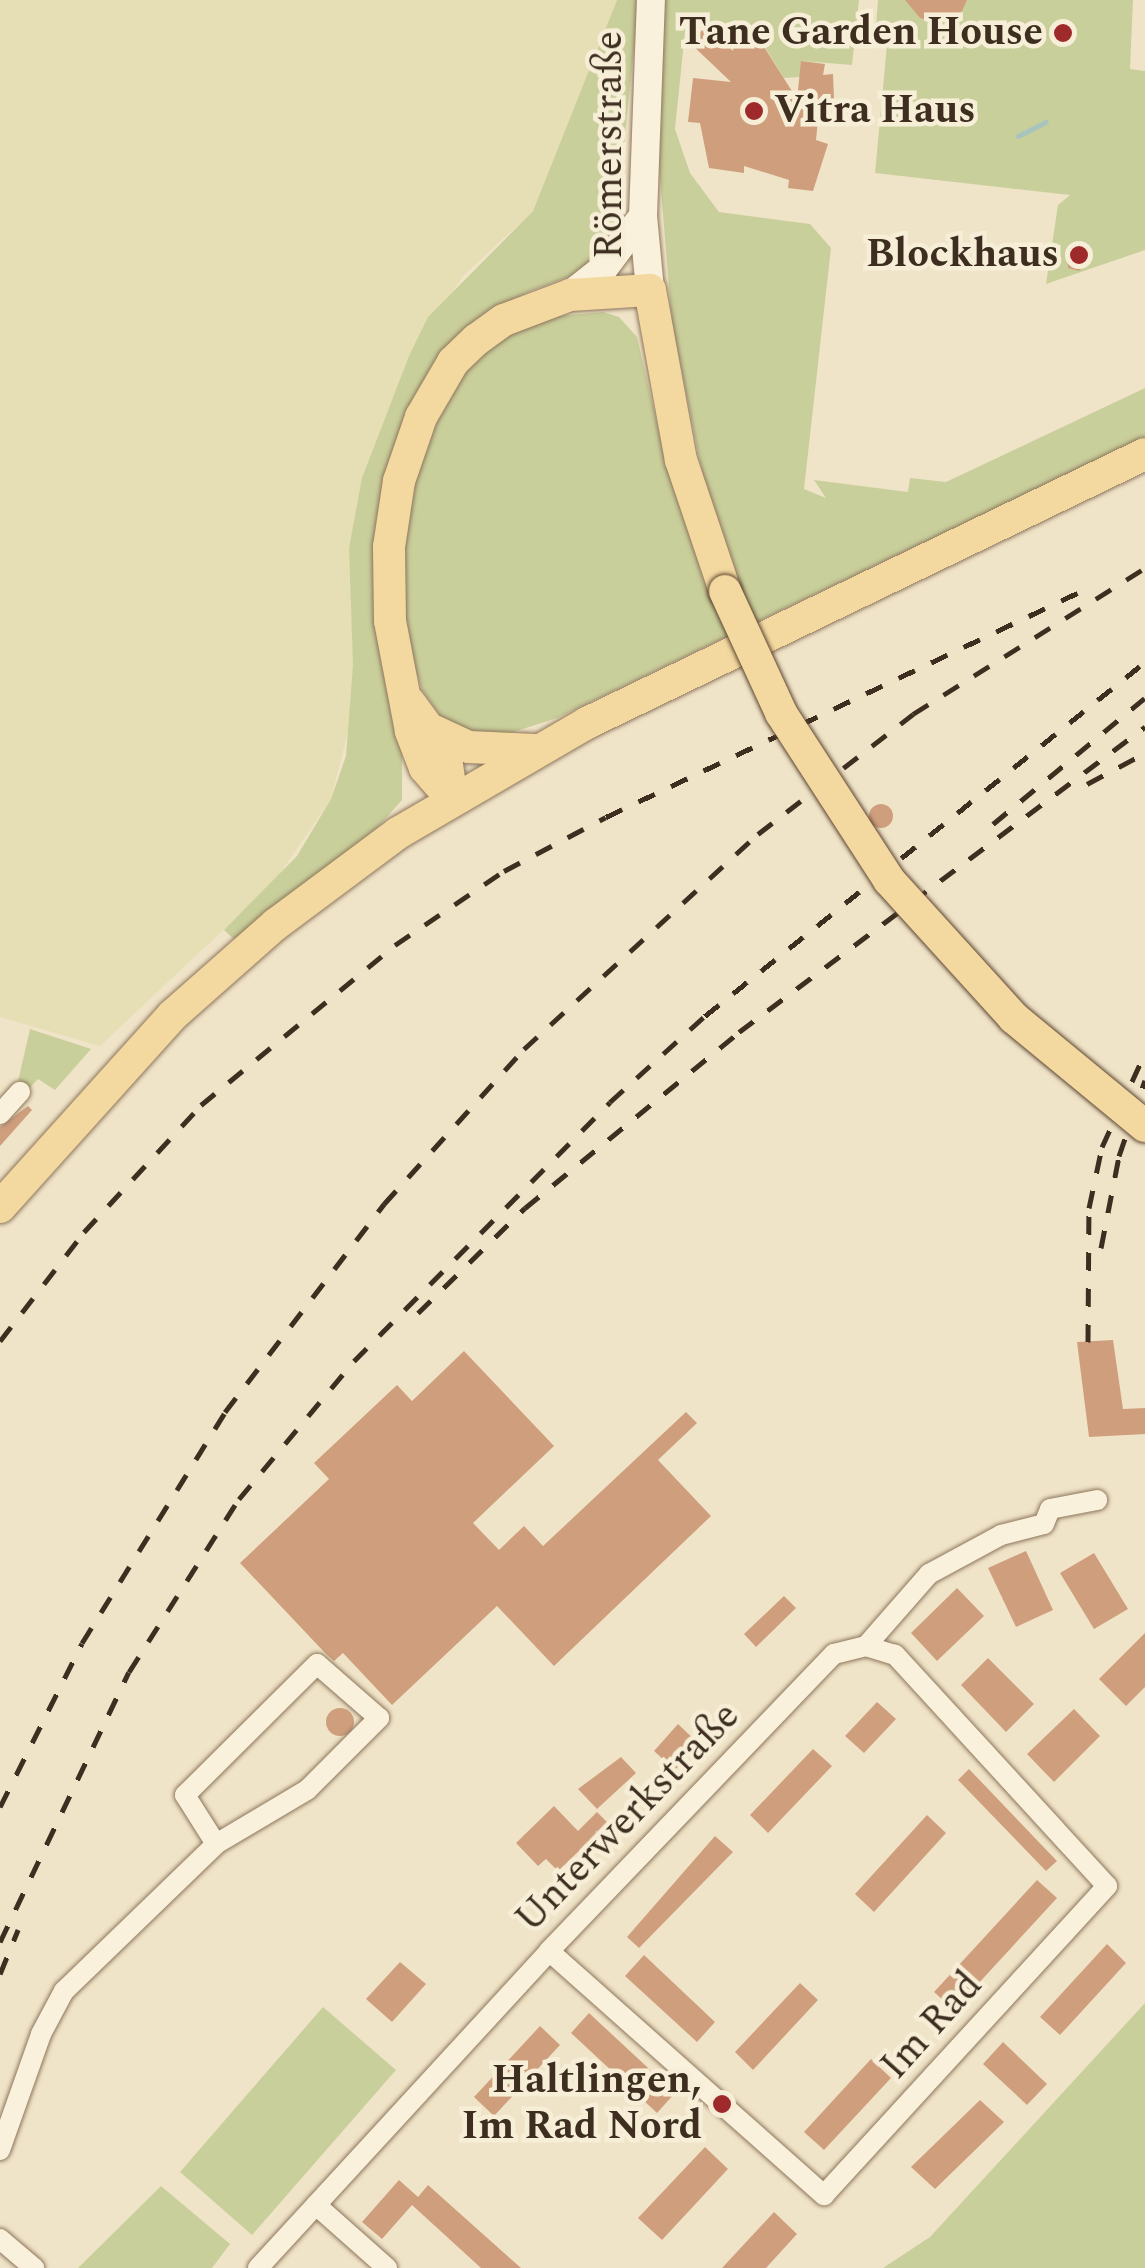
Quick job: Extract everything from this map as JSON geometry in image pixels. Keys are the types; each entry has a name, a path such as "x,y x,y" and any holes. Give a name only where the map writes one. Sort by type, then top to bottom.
{"main road":[{"path":"452,798 452,767 425,742 408,702 390,620 389,547 399,481 421,417 453,362 504,320 570,294 650,290 681,460 725,592 781,713 888,880 1014,1018 1145,1126"},
{"path":"0,1206 99,1090 263,935 398,833 535,750 1145,454"},
{"path":"425,742 535,750"},
{"path":"398,833 425,742"}],"street":[{"name":"Römerstraße","path":"650,290 643,216 651,0"},
{"path":"570,294 604,268 643,216"},
{"path":"0,1114 20,1092"},
{"name":"Unterwerkstraße","path":"258,2268 549,1951 834,1654 866,1646 929,1574 1001,1535 1044,1524 1050,1509 1097,1500"},
{"name":"Im Rad","path":"549,1951 824,2195 1107,1886 895,1655 866,1646"},
{"path":"0,2150 41,2034 64,1990 216,1844 306,1790 379,1718 317,1664 186,1795 216,1844"},
{"path":"316,2204 387,2268"},
{"path":"0,2239 34,2268"}],"shaded area":[{"path":"0,0 617,0 533,211 463,276 409,356 385,421 352,716 331,799 275,881 100,1046 0,1017"}],"green space":[{"path":"617,0 639,0 615,233 586,270 525,293 484,320 403,432 402,800 378,827 235,940 224,930 297,856 331,799 346,756 353,665 349,548 362,478 409,356 428,317 533,211"},
{"path":"662,0 859,0 852,65 802,61 800,77 784,78 751,25 686,22 675,129 690,173 719,212 810,224 831,248 804,489 826,498 814,480 908,492 910,478 946,482 1145,388 1145,438 752,624 706,492 672,323 657,141"},
{"path":"878,0 1133,0 1130,69 1145,71 1145,250 1046,284 1058,205 1070,195 875,173 887,45 875,42"},
{"path":"603,312 619,317 637,337 668,471 732,634 557,718 489,740 447,725 422,690 402,625 401,524 431,424 471,362 535,318"},
{"path":"30,1029 91,1049 55,1090 38,1079 23,1095 16,1090"},
{"path":"1145,2003 1145,2268 883,2268 930,2237"},
{"path":"323,2007 396,2070 252,2235 180,2172"},
{"path":"161,2186 230,2244 212,2268 78,2268"}],"building":[{"path":"905,0 967,0 962,11 940,23 920,18"},
{"name":"Vitra Haus","path":"706,26 733,51 735,36 759,39 797,99 801,61 825,64 823,75 833,74 834,99 820,100 816,140 828,144 813,191 788,188 789,180 744,166 744,173 709,168 700,123 688,122 693,78 731,82 690,43"},
{"name":"Blockhaus","path":"1078,241 1088,244 1092,258 1079,271 1068,268 1067,252"},
{"path":"881,804 893,816 881,828 869,816"},
{"path":"28,1106 32,1110 0,1146 0,1127"},
{"path":"1113,1340 1123,1409 1145,1408 1145,1434 1089,1437 1077,1342"},
{"path":"464,1351 554,1446 473,1523 499,1550 524,1526 543,1546 686,1412 697,1423 658,1460 711,1516 554,1666 497,1606 392,1705 343,1653 334,1661 326,1654 240,1563 329,1479 314,1463 397,1385 412,1401"},
{"path":"1026,1551 1053,1610 1016,1627 988,1568"},
{"path":"1094,1553 1128,1609 1094,1629 1060,1573"},
{"path":"957,1588 984,1616 937,1661 911,1633"},
{"path":"784,1596 796,1608 756,1647 744,1634"},
{"path":"1145,1633 1145,1687 1126,1706 1099,1679"},
{"path":"988,1658 1034,1704 1006,1732 961,1685"},
{"path":"877,1702 896,1719 864,1753 845,1736"},
{"path":"340,1708 350,1712 354,1722 350,1732 340,1736 330,1732 326,1722 330,1712"},
{"path":"1074,1709 1100,1736 1054,1782 1027,1754"},
{"path":"678,1724 699,1744 675,1770 654,1751"},
{"path":"813,1749 832,1766 768,1833 750,1815"},
{"path":"621,1757 636,1773 597,1809 578,1789"},
{"path":"969,1769 1057,1861 1046,1871 958,1780"},
{"path":"554,1806 578,1831 597,1812 608,1823 558,1871 546,1859 538,1866 516,1843"},
{"path":"927,1815 946,1833 874,1912 855,1894"},
{"path":"715,1836 733,1852 639,1948 627,1937"},
{"path":"1037,1880 1057,1898 954,2010 934,1992"},
{"path":"1107,1944 1126,1963 1060,2035 1040,2017"},
{"path":"644,1955 715,2022 697,2042 625,1976"},
{"path":"400,1962 426,1984 392,2022 366,1999"},
{"path":"800,1983 818,2000 753,2070 735,2052"},
{"path":"589,2013 675,2093 657,2113 571,2033"},
{"path":"540,2026 560,2045 494,2116 474,2097"},
{"path":"1003,2042 1047,2084 1027,2105 983,2064"},
{"path":"871,2059 891,2078 824,2150 804,2132"},
{"path":"980,2100 1004,2122 935,2189 911,2167"},
{"path":"705,2147 728,2169 662,2240 638,2218"},
{"path":"399,2180 418,2197 428,2185 521,2268 481,2268 412,2205 382,2239 362,2222"},
{"path":"774,2212 797,2234 766,2268 722,2268"}],"waterway":[{"path":"1018,136 1046,122"}],"railway":[{"path":"0,1807 82,1643 225,1412 384,1204 524,1049 758,834 913,714 1145,568"},
{"path":"0,1341 84,1232 201,1105 395,945 504,871 606,817 1090,587"},
{"path":"0,1942 129,1672 239,1499 354,1361 610,1102 705,1016 1145,662"},
{"path":"993,824 1145,698"},
{"path":"418,1313 525,1208 739,1032 1145,727"},
{"path":"1087,784 1145,753"},
{"path":"1088,1342 1089,1208 1102,1147 1145,1053"},
{"path":"1101,1248 1119,1156 1145,1080"},
{"path":"0,1974 18,1930"}],"place":[{"name":"Tane Garden House","path":"1063,33"},
{"name":"Vitra Haus","path":"754,111"},
{"name":"Blockhaus","path":"1079,255"},
{"name":"Haltlingen, Im Rad Nord","path":"722,2104"}]}
